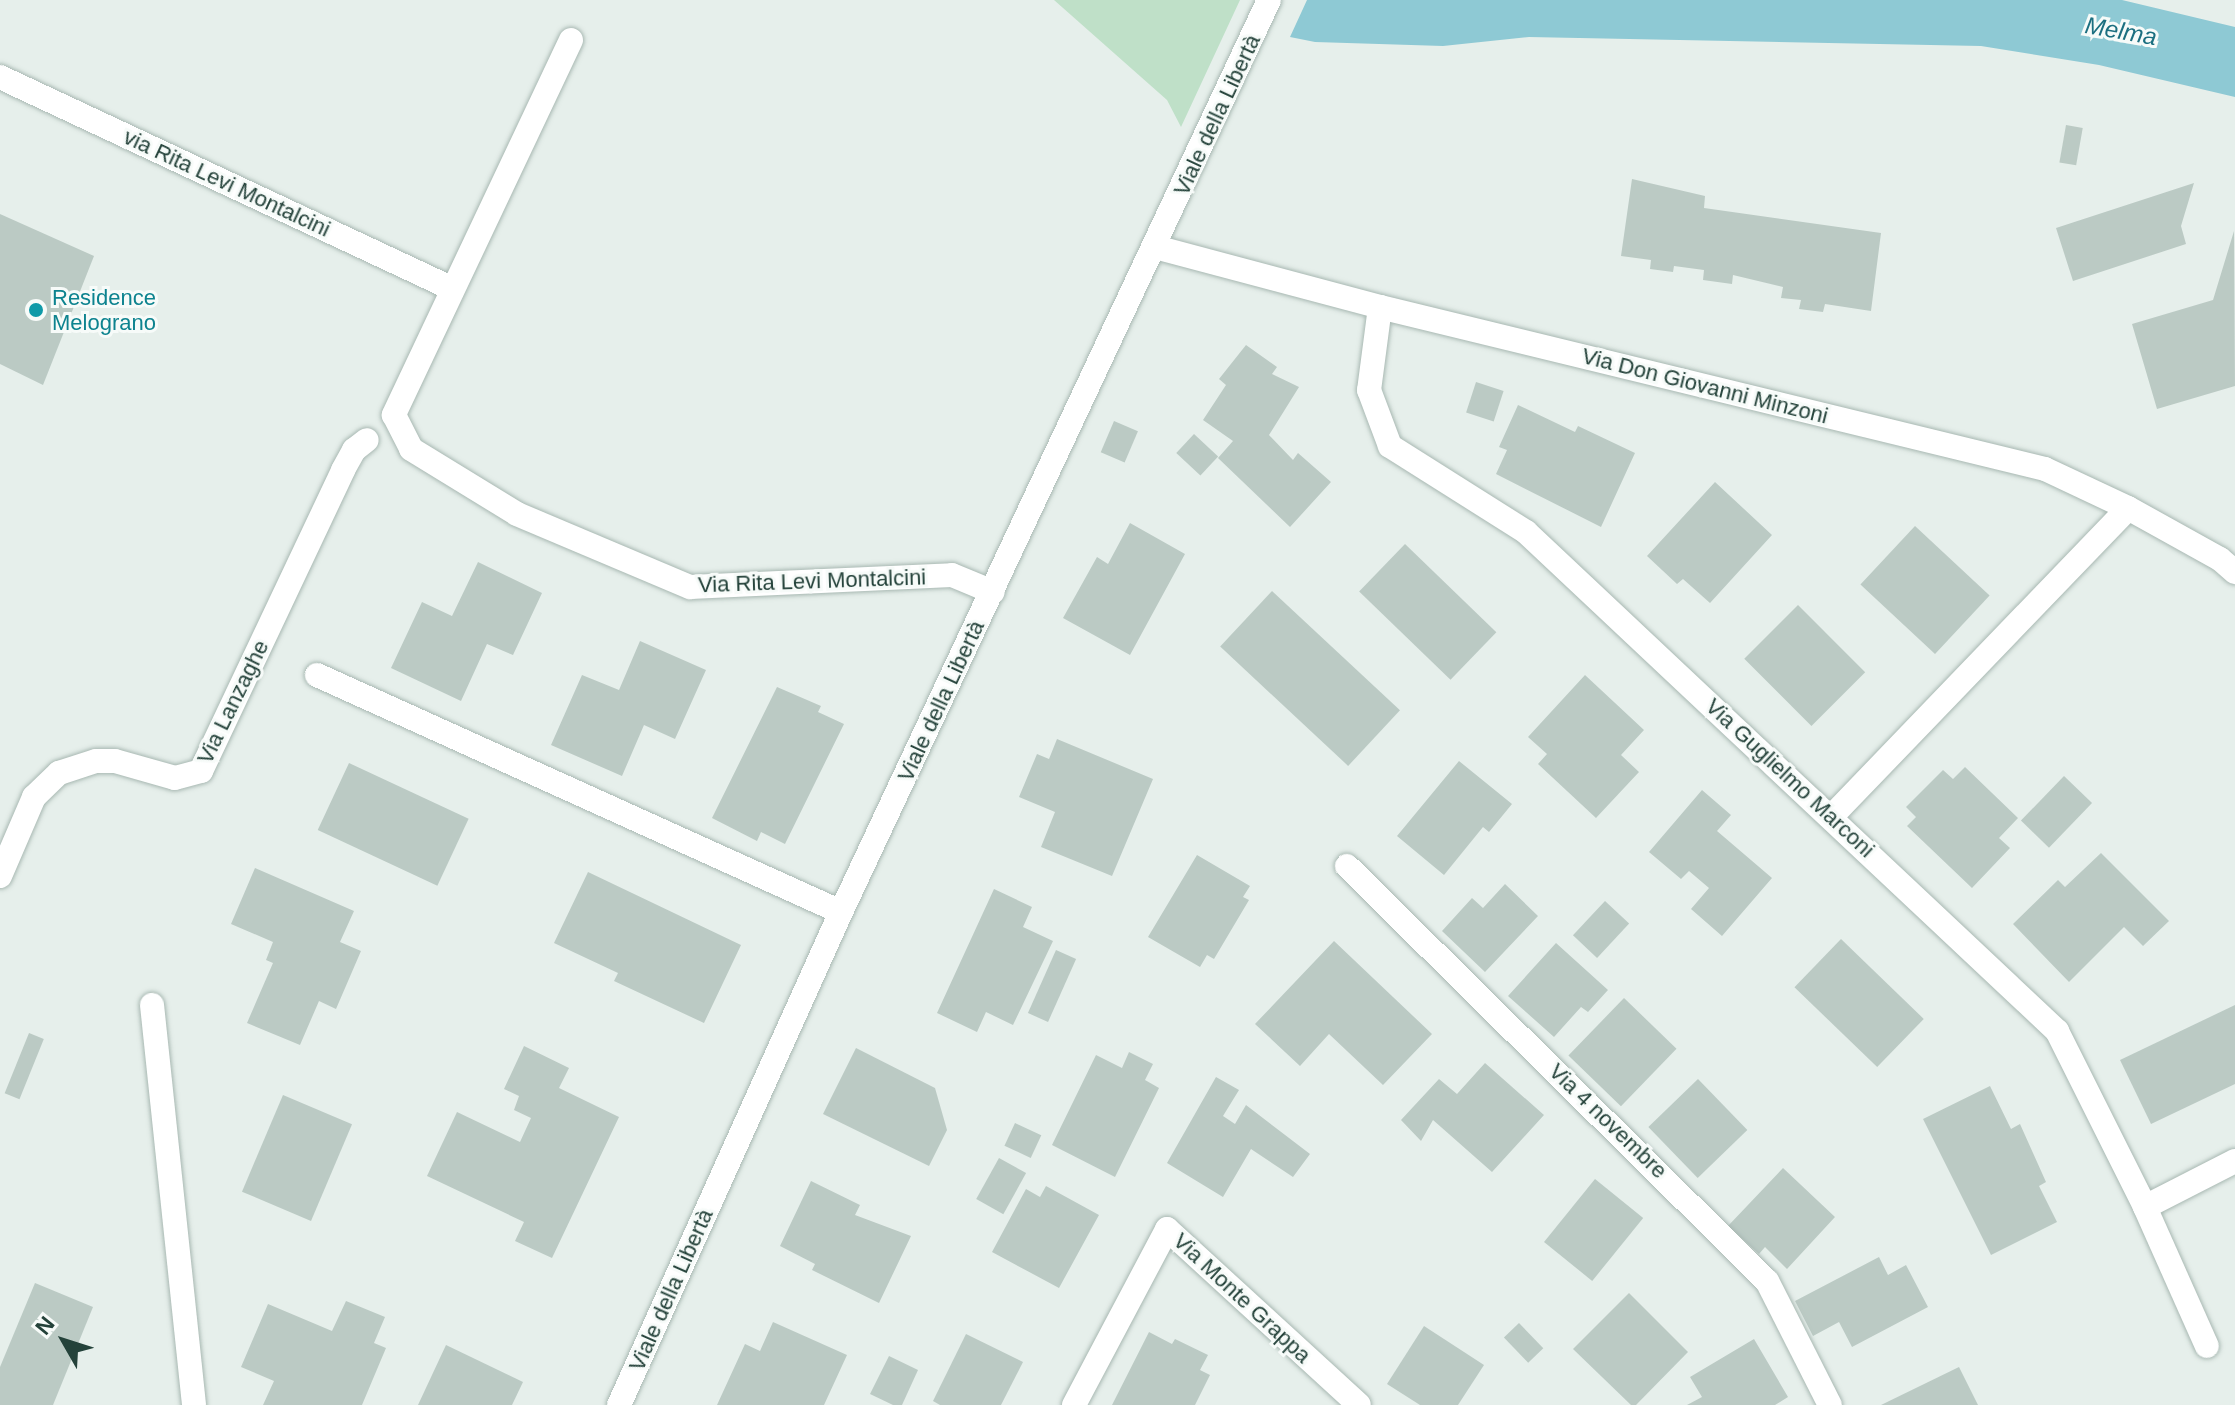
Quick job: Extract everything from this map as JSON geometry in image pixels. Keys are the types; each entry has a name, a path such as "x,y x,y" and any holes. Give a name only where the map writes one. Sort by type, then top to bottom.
{"street":[{"name":"Viale della Libertà","path":"619,1405 841,912 1269,0"},
{"path":"453,289 571,40"},
{"name":"via Rita Levi Montalcini","path":"0,77 453,289"},
{"name":"Via Don Giovanni Minzoni","path":"1155,247 1380,307 2045,469 2128,508 2220,559 2235,572"},
{"name":"Via Rita Levi Montalcini","path":"453,289 394,415 411,449 517,514 690,587 952,575 993,592"},
{"name":"Via Guglielmo Marconi","path":"1380,307 1369,390 1390,446 1526,532 1832,816 2057,1031 2145,1207 2207,1346"},
{"name":"Via Lanzaghe","path":"0,876 34,797 59,773 105,761 175,778 201,771 343,470 354,450 367,440"},
{"path":"1832,816 2128,508"},
{"path":"317,675 841,912"},
{"name":"Via 4 novembre","path":"1347,866 1767,1281 1830,1405"},
{"path":"152,1005 194,1405"},
{"path":"2145,1207 2235,1161"},
{"name":"Via Monte Grappa","path":"1074,1405 1167,1229 1359,1405"}],"green space":[{"path":"1054,0 1240,0 1181,127 1167,100"}],"water":[{"name":"Melma","path":"1307,0 2122,0 2235,27 2235,97 2099,65 1981,46 1529,37 1443,46 1315,42 1290,37"}],"building":[{"path":"2066,125 2083,128 2076,165 2059,162"},
{"path":"1632,179 1705,196 1704,208 1881,233 1871,311 1825,304 1823,312 1799,309 1801,300 1781,298 1783,287 1733,275 1732,284 1703,280 1704,270 1674,266 1673,272 1650,269 1651,260 1621,256"},
{"path":"2194,183 2181,226 2186,244 2073,281 2056,228"},
{"name":"Residence Melograno","path":"0,214 94,256 43,385 0,364"},
{"path":"2234,231 2235,386 2157,409 2132,324 2213,300"},
{"path":"1246,345 1277,367 1272,374 1299,387 1269,435 1293,460 1298,453 1331,482 1290,527 1218,458 1233,441 1203,420 1226,385 1219,379"},
{"path":"1476,382 1504,391 1494,421 1466,412"},
{"path":"1518,405 1575,432 1578,426 1635,453 1601,527 1496,474 1507,450 1499,447"},
{"path":"1114,421 1138,431 1125,462 1101,452"},
{"path":"1194,434 1218,457 1200,476 1176,453"},
{"path":"1715,482 1772,535 1710,603 1683,579 1677,584 1647,556"},
{"path":"1130,523 1185,554 1130,655 1063,618 1097,557 1108,564"},
{"path":"1915,526 1990,596 1935,654 1860,585"},
{"path":"1405,544 1496,632 1451,680 1359,591"},
{"path":"478,562 542,593 513,655 487,644 461,701 391,668 422,602 452,616"},
{"path":"1272,591 1400,710 1348,766 1220,647"},
{"path":"1798,605 1865,672 1811,726 1744,659"},
{"path":"640,641 706,670 675,739 644,725 622,776 551,745 582,675 619,690"},
{"path":"1585,675 1644,730 1621,755 1639,772 1596,818 1538,764 1547,754 1528,737"},
{"path":"777,687 821,706 818,712 844,724 785,844 761,832 757,841 712,818"},
{"path":"1057,739 1153,779 1112,876 1041,847 1055,812 1019,797 1037,754 1049,759"},
{"path":"1459,761 1512,804 1489,832 1483,827 1444,875 1397,836"},
{"path":"349,763 469,819 437,886 318,830"},
{"path":"1965,767 2018,818 1999,838 2010,848 1972,888 1907,826 1916,817 1906,807 1943,770 1953,779"},
{"path":"2064,776 2092,803 2049,848 2021,821"},
{"path":"1702,790 1731,815 1717,831 1772,878 1722,936 1691,909 1709,888 1689,871 1681,879 1649,852"},
{"path":"2101,853 2169,921 2143,946 2124,927 2069,982 2013,924 2058,880 2065,887"},
{"path":"1197,855 1250,886 1243,897 1249,900 1214,959 1207,955 1200,967 1148,937"},
{"path":"255,868 354,911 340,942 361,951 336,1009 319,1001 300,1045 247,1023 273,963 266,960 273,942 231,924"},
{"path":"588,872 741,945 704,1023 614,981 618,973 554,943"},
{"path":"1505,884 1538,916 1485,972 1442,931 1472,898 1483,908"},
{"path":"994,889 1032,907 1023,927 1053,941 1013,1025 986,1012 977,1032 937,1013"},
{"path":"1605,901 1629,924 1597,958 1573,935"},
{"path":"1841,939 1924,1019 1877,1067 1794,987"},
{"path":"1334,941 1432,1034 1383,1085 1329,1034 1300,1066 1255,1024"},
{"path":"1556,943 1608,990 1588,1012 1581,1007 1554,1037 1508,996"},
{"path":"1056,950 1076,959 1048,1022 1028,1013"},
{"path":"1624,998 1677,1049 1621,1106 1568,1056"},
{"path":"2235,1005 2235,1084 2151,1124 2120,1060"},
{"path":"29,1033 44,1039 19,1099 5,1093"},
{"path":"524,1046 569,1068 559,1088 619,1117 552,1258 515,1241 524,1222 427,1176 457,1112 520,1142 531,1118 514,1110 519,1096 504,1089"},
{"path":"856,1048 935,1088 947,1130 929,1166 823,1114"},
{"path":"1129,1052 1153,1064 1145,1080 1159,1088 1115,1177 1052,1145 1096,1055 1122,1068"},
{"path":"1485,1063 1544,1115 1492,1172 1433,1120 1421,1141 1401,1120 1439,1079 1457,1094"},
{"path":"1216,1077 1239,1090 1223,1116 1235,1124 1246,1105 1310,1154 1293,1177 1251,1149 1223,1197 1167,1163"},
{"path":"1698,1079 1747,1130 1698,1178 1648,1127"},
{"path":"1990,1086 2011,1129 2020,1124 2046,1182 2039,1186 2057,1222 1991,1255 1923,1119"},
{"path":"283,1095 352,1124 311,1221 242,1192"},
{"path":"1015,1123 1041,1135 1031,1158 1004,1146"},
{"path":"999,1158 1026,1173 1003,1214 976,1199"},
{"path":"1783,1168 1835,1217 1787,1269 1765,1247 1759,1254 1728,1226"},
{"path":"1595,1179 1643,1218 1592,1281 1544,1242"},
{"path":"811,1181 860,1205 855,1215 911,1236 879,1303 812,1270 815,1264 780,1246"},
{"path":"1046,1186 1099,1215 1059,1288 992,1252 1026,1189 1040,1197"},
{"path":"1879,1257 1888,1275 1906,1265 1928,1307 1852,1347 1839,1322 1813,1336 1795,1301"},
{"path":"35,1283 93,1307 53,1405 0,1405 0,1367"},
{"path":"1629,1293 1688,1352 1636,1405 1631,1405 1573,1349"},
{"path":"346,1301 385,1317 374,1343 386,1348 362,1405 263,1405 274,1381 241,1367 268,1304 332,1331"},
{"path":"773,1322 847,1355 824,1405 717,1405 745,1344 760,1351"},
{"path":"1519,1323 1543,1348 1528,1363 1504,1338"},
{"path":"1424,1326 1484,1365 1458,1405 1420,1405 1387,1384"},
{"path":"1149,1332 1172,1344 1175,1339 1208,1355 1200,1370 1210,1375 1195,1405 1112,1405"},
{"path":"966,1334 1023,1362 1001,1405 940,1405 933,1401"},
{"path":"1754,1339 1788,1397 1775,1405 1687,1405 1702,1397 1690,1377"},
{"path":"446,1345 523,1382 512,1405 418,1405"},
{"path":"889,1356 918,1370 902,1405 893,1405 870,1394"},
{"path":"1959,1367 1978,1405 1881,1405"}],"place":[{"name":"Residence Melograno","path":"36,310"}]}
